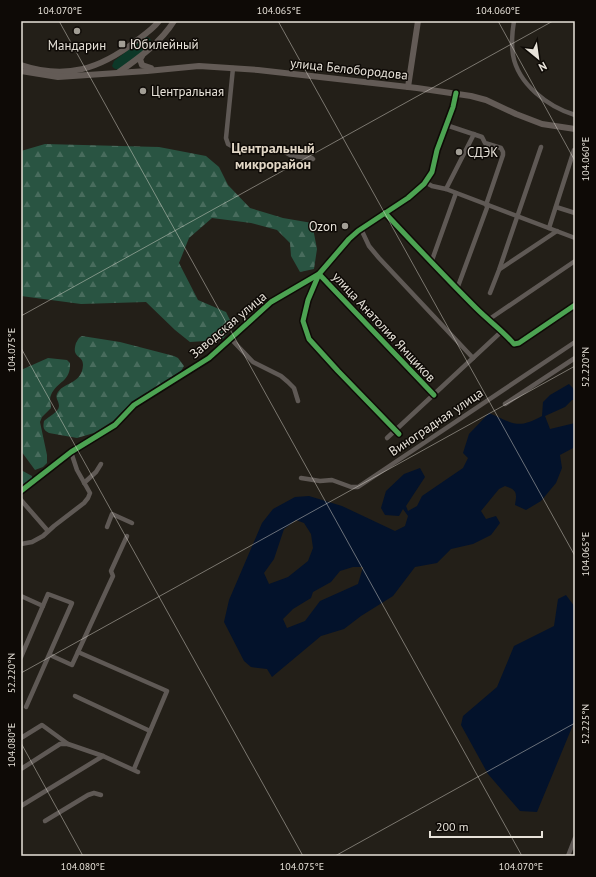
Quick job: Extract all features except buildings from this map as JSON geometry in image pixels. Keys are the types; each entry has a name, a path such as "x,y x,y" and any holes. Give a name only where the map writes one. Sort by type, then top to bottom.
{"main road":[{"path":"159,21 146,34 109,61 108,64 110,69 117,72 131,64 153,45 169,29 174,21"},
{"path":"408,87 418,21"},
{"name":"улица Белобородова","path":"153,45 140,59 140,63 145,67 162,69"},
{"path":"21,65 44,70 71,71 96,66 116,56"},
{"name":"улица Белобородова","path":"21,71 58,77 199,66 233,68 456,93 486,100 542,124 575,129"},
{"name":"Заводская улица","path":"21,492 71,452 112,427 134,405 199,365 231,339 271,302 319,274 349,239 408,198 425,182 432,172 437,150 453,107 456,93"}],"street":[{"path":"514,21 511,38 513,57 520,74 528,86 548,102 575,115"},
{"path":"233,68 226,138 228,144 237,149 285,152 292,156 313,159"},
{"path":"446,125 474,134 482,138 485,143 501,148 503,152 487,205 463,276 457,289"},
{"path":"446,189 474,134"},
{"path":"490,293 500,270 541,146"},
{"path":"549,228 574,150"},
{"path":"568,169 575,171"},
{"path":"425,182 432,186 446,189 575,238"},
{"path":"431,263 456,193"},
{"path":"556,207 575,214"},
{"path":"385,213 431,263 514,344 518,344 575,305"},
{"path":"362,229 369,246 379,258 473,358"},
{"path":"500,270 557,231"},
{"path":"488,320 575,261"},
{"path":"319,274 308,300 303,320 311,341 380,416 397,432"},
{"name":"улица Анатолия Ямщиков","path":"319,274 434,395"},
{"path":"387,438 397,432 502,331"},
{"path":"231,339 253,362 281,376 288,382 294,388 298,401"},
{"name":"Виноградная улица","path":"301,478 320,482 332,480 351,487 358,487 575,342"},
{"path":"504,404 575,358"},
{"path":"21,544 39,539 88,498 90,493 77,470 71,452"},
{"path":"84,483 96,472 101,464"},
{"path":"21,500 48,531"},
{"path":"107,527 112,514 132,523"},
{"path":"50,655 72,665 113,576 111,571 127,536"},
{"path":"21,656 48,594 72,603 26,707"},
{"path":"21,596 43,606"},
{"path":"21,738 42,725 68,744 103,756 136,770 150,730 167,691 78,652"},
{"path":"75,696 150,730"},
{"path":"21,769 60,744 68,744"},
{"path":"21,806 103,756"},
{"path":"45,821 88,795 94,793 101,795"},
{"path":"568,856 575,838"}],"green space":[{"path":"145,37 150,39 152,44 121,69 118,70 112,66 114,61"},
{"path":"45,144 159,147 206,156 219,167 228,185 250,208 283,218 312,223 317,249 314,269 300,272 291,256 290,243 277,230 251,223 212,218 189,238 179,263 198,300 226,312 233,326 222,340 190,342 175,330 146,302 81,304 21,296 21,151"},
{"path":"82,336 120,342 174,356 178,358 184,366 181,371 127,407 113,421 94,433 77,438 49,433 44,428 44,421 59,408 56,397 57,394 63,387 76,380 82,371 83,365 81,359 75,352 75,348 76,343"},
{"path":"48,358 67,360 70,363 70,369 66,378 51,395 51,408 42,417 40,422 47,455 47,463 43,467 35,470 21,451 21,370"},
{"path":"21,470 32,476 32,480 21,487"}],"water":[{"path":"569,384 575,390 575,400 572,400 565,407 545,416 550,429 575,423 575,447 560,455 562,468 556,483 541,501 526,510 515,505 516,495 512,489 505,486 499,489 481,511 486,519 496,516 500,523 491,535 473,544 451,549 437,563 415,567 393,596 361,616 344,629 321,636 272,677 267,669 251,667 244,661 224,622 229,600 262,523 273,509 295,497 309,496 342,506 395,531 405,526 408,516 403,509 399,516 385,515 381,508 386,491 404,474 420,468 425,477 406,506 408,511 417,506 422,496 463,468 468,458 463,453 469,434 489,413 515,424 527,423 542,416 543,402 550,395","holes":["296,520 304,523 311,534 313,548 308,561 288,577 269,584 264,573 274,559 284,529","353,567 363,567 358,584 320,601 305,621 287,628 283,619 293,609 311,598 313,592 331,582 340,571"]},
{"path":"566,595 575,607 575,720 537,812 520,811 488,774 461,725 463,716 497,687 514,646 554,626 558,599"}],"cycle path":[{"path":"21,491 71,452 115,425 134,405 209,358 271,302 319,274 349,239 358,231 408,198 424,184 432,172 437,150 453,107 456,93"},
{"path":"385,213 464,296 514,344 519,343 575,305"},
{"path":"399,434 309,339 303,321 308,300 319,274 434,395"}],"place":[{"name":"Мандарин","path":"77,31"},
{"name":"Юбилейный","path":"122,44"},
{"name":"Центральная","path":"143,91"},
{"name":"СДЭК","path":"459,152"},
{"name":"Ozon","path":"345,226"}],"district":[{"name":"Центральный микрорайон","path":"273,156"}]}
